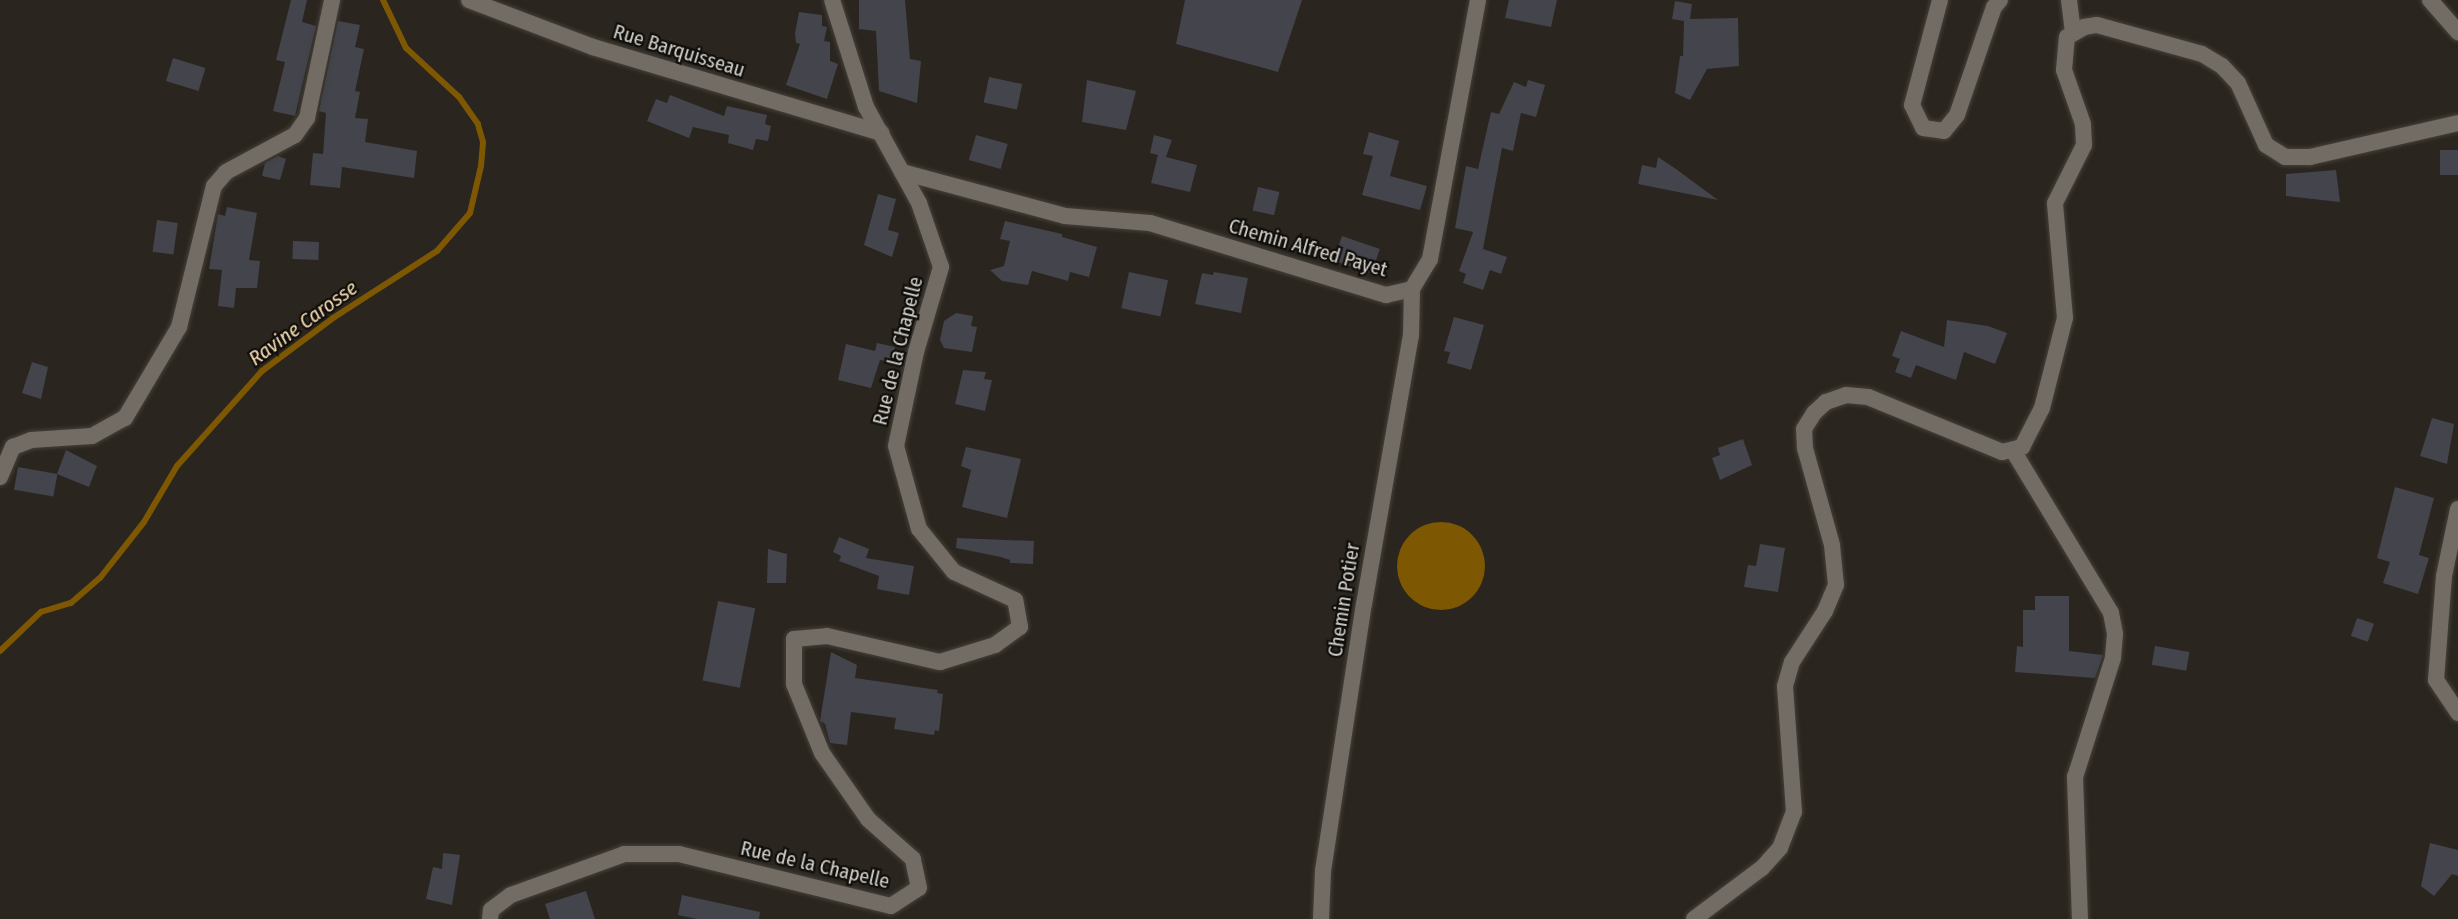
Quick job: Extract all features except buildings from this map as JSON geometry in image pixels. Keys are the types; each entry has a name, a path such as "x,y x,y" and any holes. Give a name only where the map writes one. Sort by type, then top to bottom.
{"street":[{"path":"0,477 13,447 31,440 92,436 125,418 179,327 214,186 226,172 295,135 307,118 332,0"},
{"name":"Rue Barquisseau","path":"469,0 593,46 880,133"},
{"name":"Rue de la Chapelle","path":"490,919 490,910 511,895 624,854 679,855 891,906 919,888 913,859 868,819 822,753 794,684 794,639 827,636 940,662 995,645 1020,627 1015,600 954,572 919,529 896,446 916,352 941,267 919,203 866,107 832,0"},
{"path":"1412,289 1431,259 1478,0"},
{"path":"1940,0 1912,105 1923,128 1944,131 1957,115 1994,7 2000,0"},
{"path":"1694,919 1774,855 1790,829 1794,812 1785,686 1792,662 1825,611 1836,585 1832,545 1805,448 1803,429 1814,413 1826,402 1846,395 1868,397 1990,447 2014,452 2022,447 2042,408 2065,318 2055,203 2084,146 2084,124 2064,70 2063,51 2073,31 2069,0"},
{"path":"2430,0 2458,32"},
{"path":"2073,31 2097,25 2175,44 2212,60 2238,82 2266,145 2285,157 2310,157 2458,123"},
{"name":"Chemin Alfred Payet","path":"902,172 1065,216 1150,223 1386,295 1412,289"},
{"name":"Chemin Potier","path":"1321,919 1323,871 1364,604 1411,336 1412,289"},
{"path":"2014,452 2111,614 2115,634 2112,658 2075,777 2080,919"},
{"path":"2458,509 2444,576 2436,681 2458,713"}],"shaded area":[{"path":"1441,522 1458,525 1472,535 1482,549 1485,566 1482,583 1472,597 1458,607 1441,610 1424,607 1410,597 1400,583 1397,566 1400,549 1410,535 1424,525"}],"waterway":[{"name":"Ravine Carosse","path":"0,651 41,612 71,603 100,578 144,522 177,466 262,371 333,318 437,251 470,213 481,166 483,142 478,124 459,97 406,48 383,0"}]}
